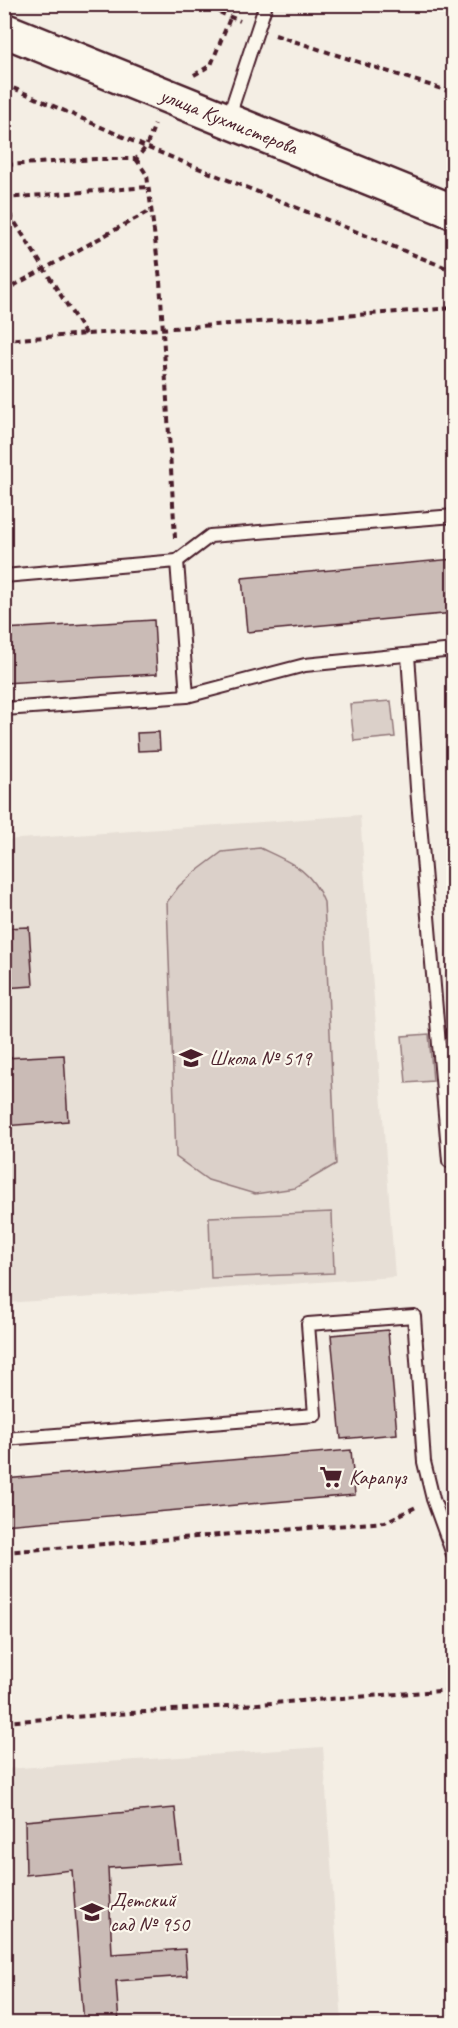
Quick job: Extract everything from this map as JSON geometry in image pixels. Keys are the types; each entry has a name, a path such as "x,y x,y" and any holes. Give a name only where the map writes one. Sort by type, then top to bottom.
{"main road":[{"name":"улица Кухмистерова","path":"4,30 453,213"}],"lane":[{"path":"228,120 266,4"},
{"path":"4,576 177,561 210,536 453,516"},
{"path":"177,561 187,696"},
{"path":"4,709 187,696 305,665 453,650"},
{"path":"408,655 449,1161 453,1160"},
{"path":"4,1439 315,1415 308,1324 414,1316 424,1462 432,1499 453,1557"}],"path":[{"path":"200,4 258,29 453,93"},
{"path":"166,95 174,74 192,76 211,65 230,18"},
{"path":"4,84 146,147 453,271"},
{"path":"136,159 146,147"},
{"path":"4,158 7,165 4,174"},
{"path":"7,165 96,159 136,159"},
{"path":"136,159 147,175 160,280 177,561"},
{"path":"4,198 148,187"},
{"path":"4,205 86,334"},
{"path":"4,291 151,210"},
{"path":"4,226 14,221"},
{"path":"4,340 453,308"},
{"path":"4,1552 385,1522 432,1499"},
{"path":"4,1722 453,1690"}],"shaded area":[{"path":"391,701 395,737 354,741 350,704"},
{"name":"Школа № 519","path":"360,815 395,1277 5,1303 5,840"},
{"path":"260,848 306,874 324,902 336,1164 295,1188 255,1194 208,1180 176,1157 167,902 179,886 222,852"},
{"path":"429,1034 433,1081 406,1083 402,1036"},
{"path":"332,1212 334,1273 211,1278 209,1217"},
{"path":"323,1747 342,2023 5,2024 5,1769"}],"building":[{"path":"454,559 454,613 247,632 242,578"},
{"path":"154,620 157,674 4,683 4,629"},
{"path":"159,732 160,750 138,751 137,733"},
{"path":"29,927 33,986 4,988 4,928"},
{"path":"64,1055 68,1121 4,1126 4,1058"},
{"path":"388,1330 397,1434 341,1439 331,1335"},
{"path":"351,1450 355,1495 4,1525 4,1479"},
{"name":"Детский сад № 950","path":"175,1808 181,1863 108,1868 112,1954 185,1949 187,1976 116,1981 119,2024 84,2024 72,1870 26,1875 25,1821"}],"place":[{"name":"Школа № 519","path":"191,1058"},
{"name":"Карапуз","path":"331,1477"},
{"name":"Детский сад № 950","path":"92,1912"}]}
